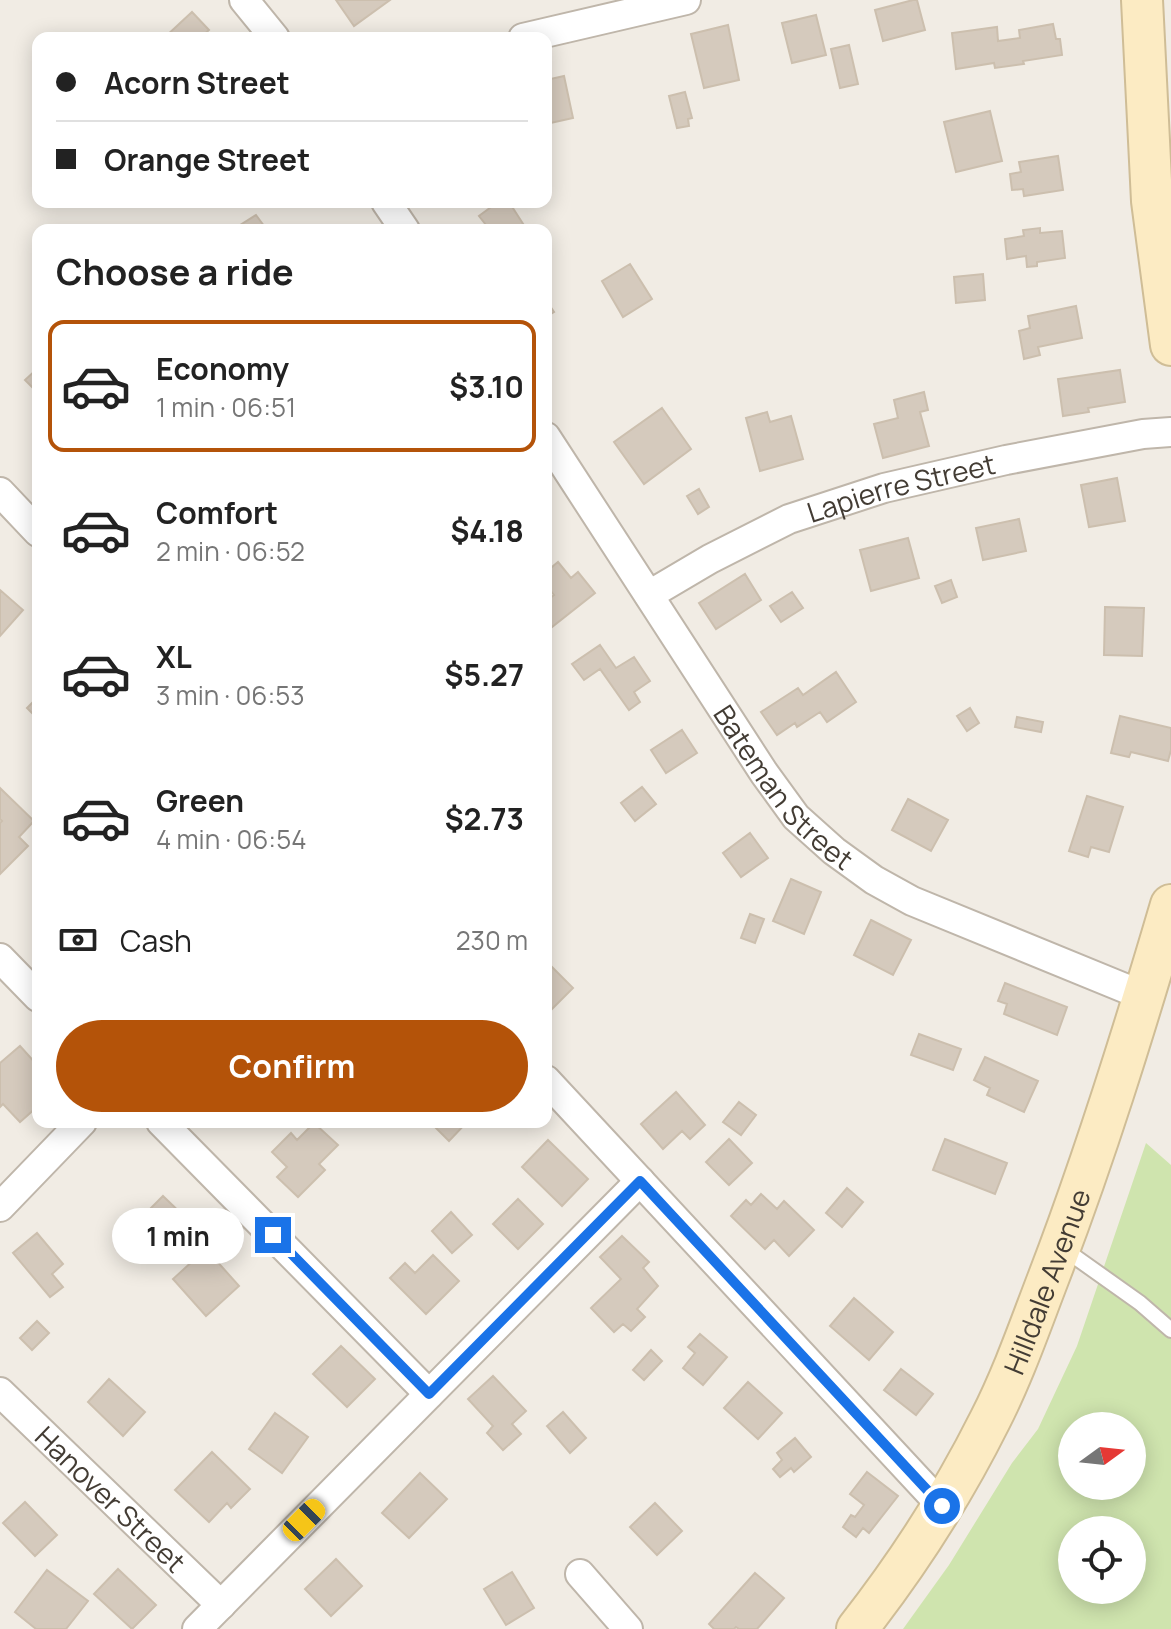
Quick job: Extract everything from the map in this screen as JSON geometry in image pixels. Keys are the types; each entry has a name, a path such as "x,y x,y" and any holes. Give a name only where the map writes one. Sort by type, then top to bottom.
{"main road":[{"path":"1142,0 1152,201 1171,345"},
{"name":"Hilldale Avenue","path":"857,1629 942,1506 992,1416 1014,1366 1060,1246 1144,996 1165,953 1171,905"}],"street":[{"path":"244,0 270,32"},
{"path":"549,32 686,0"},
{"name":"Lapierre Street","path":"649,595 710,559 789,519 884,488 1021,457 1143,434 1171,432"},
{"name":"Bateman Street","path":"552,446 764,773 796,817 834,851 874,880 912,901 1144,996"},
{"path":"0,492 32,526"},
{"path":"0,958 32,991"},
{"path":"552,1086 942,1506"},
{"path":"0,1207 76,1128"},
{"path":"167,1128 429,1394"},
{"path":"197,1629 640,1181"},
{"name":"Hanover Street","path":"0,1392 221,1605"},
{"path":"580,1574 628,1629"}],"lane":[{"path":"1060,1246 1140,1303 1171,1330"}],"green space":[{"path":"1146,1143 1171,1165 1171,1629 903,1629 949,1565 1012,1463 1038,1429 1077,1346"}],"building":[{"path":"336,0 390,0 354,26"},
{"path":"917,0 925,30 883,41 875,10"},
{"path":"192,12 209,30 207,32 170,32"},
{"path":"816,15 826,55 792,63 782,23"},
{"path":"1053,24 1056,39 1060,39 1062,55 995,68 994,63 956,69 952,33 997,27 998,41 1020,38 1019,30"},
{"path":"728,25 739,80 704,88 691,34"},
{"path":"849,45 858,84 840,88 831,49"},
{"path":"564,76 573,118 552,123 552,79"},
{"path":"685,92 692,118 688,119 689,126 677,128 669,96"},
{"path":"990,111 1002,161 956,172 944,122"},
{"path":"1058,156 1063,190 1024,196 1023,189 1012,190 1010,174 1021,172 1019,162"},
{"path":"490,208 513,208 523,224 485,224 479,216"},
{"path":"256,215 263,224 242,224"},
{"path":"1040,228 1040,233 1062,231 1065,258 1037,262 1037,266 1027,267 1026,256 1007,259 1005,239 1024,236 1023,230"},
{"path":"630,264 652,299 623,317 602,281"},
{"path":"983,274 985,300 956,303 954,277"},
{"path":"1076,306 1082,338 1038,347 1040,355 1024,359 1019,331 1030,328 1028,316"},
{"path":"1120,370 1125,402 1063,416 1058,379"},
{"path":"32,374 32,387 25,380"},
{"path":"924,392 928,410 920,412 929,446 883,458 874,424 898,418 894,400"},
{"path":"662,408 691,449 644,484 614,442"},
{"path":"767,412 770,422 791,416 803,459 760,471 746,418"},
{"path":"1117,478 1125,521 1089,527 1081,485"},
{"path":"699,489 709,507 698,514 687,496"},
{"path":"1019,519 1026,551 983,560 976,528"},
{"path":"908,538 919,578 871,591 860,550"},
{"path":"558,562 571,578 578,572 595,593 552,627 554,595 552,567"},
{"path":"745,574 761,600 716,629 699,603"},
{"path":"951,580 957,597 942,603 935,586"},
{"path":"0,590 23,610 0,636"},
{"path":"792,592 803,608 781,622 770,606"},
{"path":"1105,607 1144,608 1142,656 1104,655"},
{"path":"600,645 616,668 634,657 650,681 634,692 640,702 629,710 600,669 584,680 572,664"},
{"path":"836,672 856,702 827,722 820,712 777,735 761,712 798,688 803,695"},
{"path":"970,708 979,723 967,731 957,716"},
{"path":"1120,716 1171,728 1168,761 1131,752 1129,757 1111,753"},
{"path":"1017,717 1043,722 1041,732 1015,727"},
{"path":"682,730 697,753 666,773 651,750"},
{"path":"642,787 656,804 635,821 621,803"},
{"path":"0,788 32,819 32,823 19,837 28,846 0,874 2,821"},
{"path":"1087,796 1123,807 1109,852 1091,847 1088,857 1069,851"},
{"path":"908,799 948,820 931,851 892,830"},
{"path":"750,833 768,858 741,877 723,853"},
{"path":"791,879 821,892 804,934 773,921"},
{"path":"750,914 764,919 755,943 741,938"},
{"path":"871,920 911,940 893,975 854,955"},
{"path":"552,967 573,988 552,1009"},
{"path":"1005,983 1067,1007 1057,1035 1004,1014 1007,1004 998,1001"},
{"path":"919,1034 961,1049 953,1070 911,1055"},
{"path":"20,1046 32,1059 32,1111 20,1122 3,1104 0,1107 0,1063"},
{"path":"985,1057 1038,1081 1024,1112 987,1095 990,1088 974,1080"},
{"path":"676,1092 705,1125 690,1139 682,1131 663,1149 641,1124"},
{"path":"739,1102 756,1115 741,1135 723,1122"},
{"path":"309,1128 319,1128 338,1145 319,1164 325,1170 298,1197 277,1177 287,1167 272,1152 291,1133 297,1140"},
{"path":"436,1128 461,1128 449,1141"},
{"path":"729,1139 752,1163 729,1185 706,1162"},
{"path":"945,1139 1007,1163 995,1194 933,1170"},
{"path":"548,1140 588,1179 562,1206 522,1167"},
{"path":"847,1188 863,1202 842,1227 826,1213"},
{"path":"761,1194 777,1209 784,1201 814,1230 789,1256 774,1240 765,1249 731,1216 746,1200 751,1205"},
{"path":"163,1196 189,1221 165,1245 139,1220"},
{"path":"518,1199 543,1224 518,1249 493,1224"},
{"path":"451,1212 472,1235 452,1253 432,1231"},
{"path":"37,1233 63,1264 52,1274 63,1287 50,1297 13,1253"},
{"path":"622,1236 649,1262 643,1268 658,1286 637,1309 645,1317 631,1331 623,1324 614,1332 591,1308 621,1279 600,1257"},
{"path":"206,1249 239,1286 206,1316 173,1279"},
{"path":"433,1255 459,1281 426,1314 390,1278 405,1263 415,1273"},
{"path":"854,1298 893,1332 869,1360 830,1326"},
{"path":"37,1321 49,1333 32,1350 20,1338"},
{"path":"700,1334 727,1357 703,1385 683,1368 695,1353 688,1347"},
{"path":"341,1346 375,1379 347,1407 313,1374"},
{"path":"651,1350 662,1361 644,1380 633,1370"},
{"path":"901,1369 933,1394 916,1415 884,1390"},
{"path":"493,1376 526,1411 512,1424 521,1434 503,1450 487,1433 493,1426 468,1399"},
{"path":"109,1379 145,1412 123,1436 88,1402"},
{"path":"748,1382 782,1413 758,1439 724,1408"},
{"path":"563,1412 586,1438 570,1453 547,1426"},
{"path":"275,1413 308,1437 282,1473 249,1449"},
{"path":"795,1438 811,1457 794,1472 791,1468 780,1477 773,1469 782,1460 777,1453"},
{"path":"212,1452 250,1489 231,1508 227,1503 209,1522 175,1490"},
{"path":"867,1472 898,1496 869,1533 863,1528 856,1537 843,1527 851,1515 855,1517 864,1505 850,1494"},
{"path":"420,1473 447,1499 409,1538 382,1513"},
{"path":"25,1502 57,1535 35,1556 3,1523"},
{"path":"655,1503 682,1531 657,1555 630,1527"},
{"path":"336,1559 362,1586 331,1616 305,1589"},
{"path":"118,1569 156,1605 132,1629 94,1594"},
{"path":"47,1570 88,1601 66,1629 36,1629 15,1612"},
{"path":"512,1572 534,1608 506,1625 484,1589"},
{"path":"755,1573 784,1598 757,1629 714,1629 709,1624"}],"route":[{"path":"273,1235 429,1394 640,1181 942,1506"}]}
